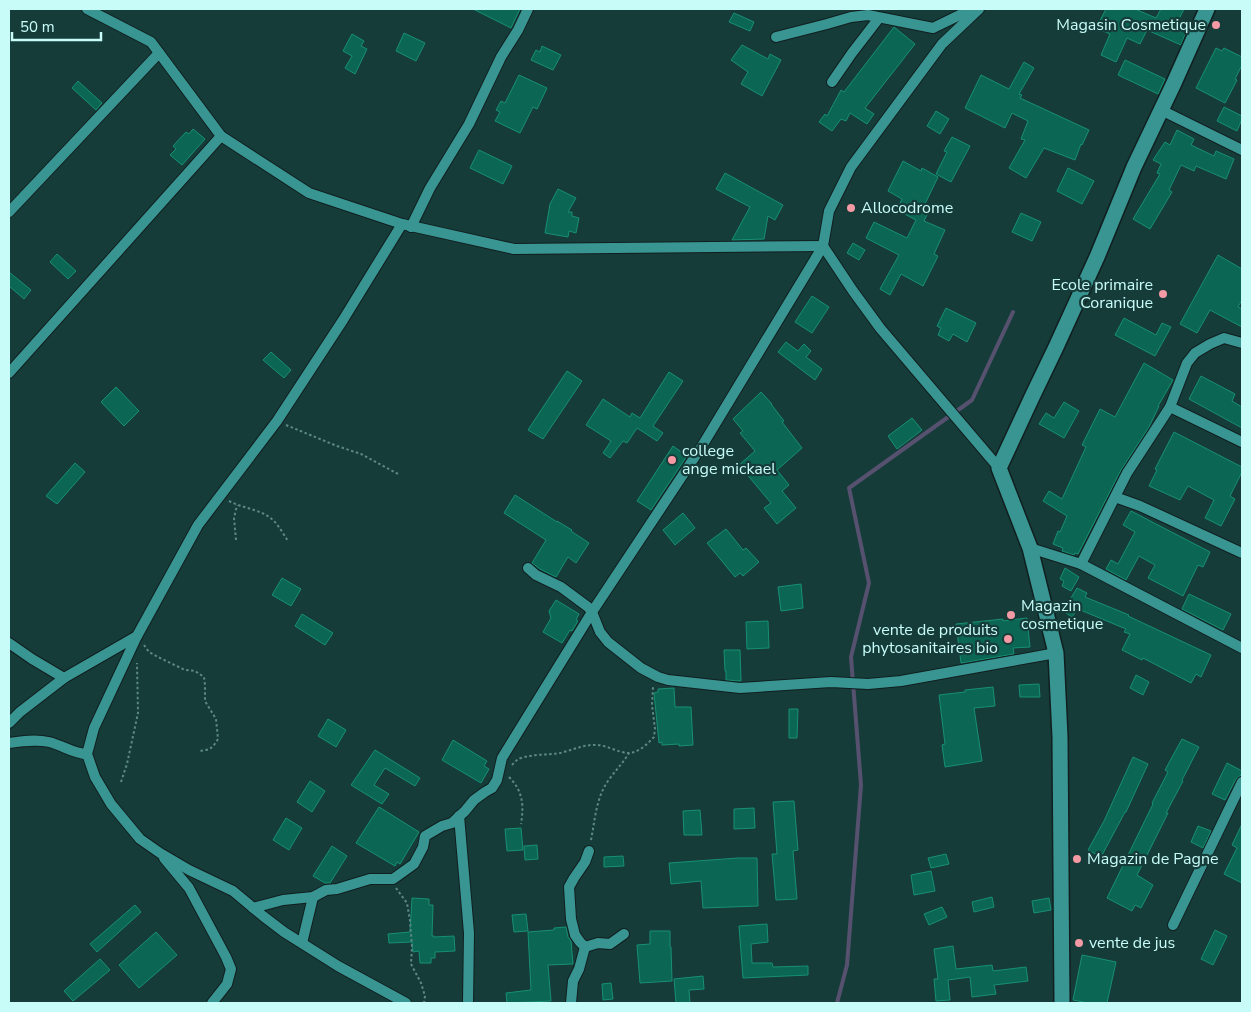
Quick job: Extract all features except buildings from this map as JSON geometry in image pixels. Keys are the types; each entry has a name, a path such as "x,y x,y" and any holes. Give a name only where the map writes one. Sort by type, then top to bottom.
{"main road":[{"path":"1062,1003 1060,737 1056,653 1030,548 999,468 1077,302 1134,167 1207,9"}],"street":[{"path":"87,9 151,42 222,136 309,193 407,226 514,249 823,246"},
{"path":"406,1003 302,944 233,891 160,853 140,838 111,804 95,777 87,754 94,728 137,636 198,525 277,422 407,226 469,124 501,57 518,30 528,9"},
{"path":"776,37 851,17 868,15 933,28 973,9"},
{"path":"253,908 283,900 313,897 326,890 337,889 370,879 393,879 414,864 423,847 425,836 442,826 452,823 474,800 492,788 498,780 502,758 592,612 702,446 823,246 829,211 851,167 942,44 973,9"},
{"path":"832,82 879,18"},
{"path":"9,212 159,53"},
{"path":"1161,110 1242,150"},
{"path":"9,373 222,136"},
{"path":"823,246 880,328 999,468"},
{"path":"1081,564 1127,473 1170,407 1187,363 1194,353 1224,338 1242,343"},
{"path":"1170,407 1242,442"},
{"path":"1115,498 1148,510 1242,553"},
{"path":"1030,548 1081,564 1242,648"},
{"path":"528,568 536,575 561,587 588,607 600,632 608,642 641,668 668,680 740,688 831,682 868,684 901,681 1056,653"},
{"path":"9,722 64,678 137,636"},
{"path":"9,643 64,678"},
{"path":"9,743 48,741 80,754 87,754"},
{"path":"1173,925 1242,782"},
{"path":"459,816 469,933 468,1003"},
{"path":"585,947 575,935 571,918 569,887 585,862 589,851"},
{"path":"160,853 189,888 231,970 227,984 212,1003"},
{"path":"302,944 313,897"},
{"path":"585,947 598,943 610,944 624,934"},
{"path":"571,1003 573,980 579,969 585,947"}],"path":[{"path":"277,422 361,454 400,476"},
{"path":"220,496 236,505 263,513 275,521 288,541"},
{"path":"236,505 234,518 236,540"},
{"path":"137,636 149,652 185,670 195,671 204,677 205,701 216,719 218,739 207,750 198,751"},
{"path":"122,782 138,713 137,661"},
{"path":"521,824 523,811 520,791 511,779 500,771 514,764 518,759 559,753 583,746 608,746 629,753 642,748 654,737 653,674"},
{"path":"589,851 599,798 608,781 629,753"},
{"path":"393,879 396,890 407,902 412,947 411,964 421,983 425,996 424,1003"}],"waterway":[{"path":"837,1003 847,965 861,785 851,657 869,583 849,488 972,400 1013,312"}],"place":[{"name":"Magasin Cosmetique","path":"1216,25"},
{"name":"Allocodrome","path":"851,208"},
{"name":"Ecole primaire Coranique","path":"1163,294"},
{"name":"college ange mickael","path":"672,460"},
{"name":"Magazin cosmetique","path":"1011,615"},
{"name":"vente de produits phytosanitaires bio","path":"1008,639"},
{"name":"Magazin de Pagne","path":"1077,859"},
{"name":"vente de jus","path":"1079,943"}]}
